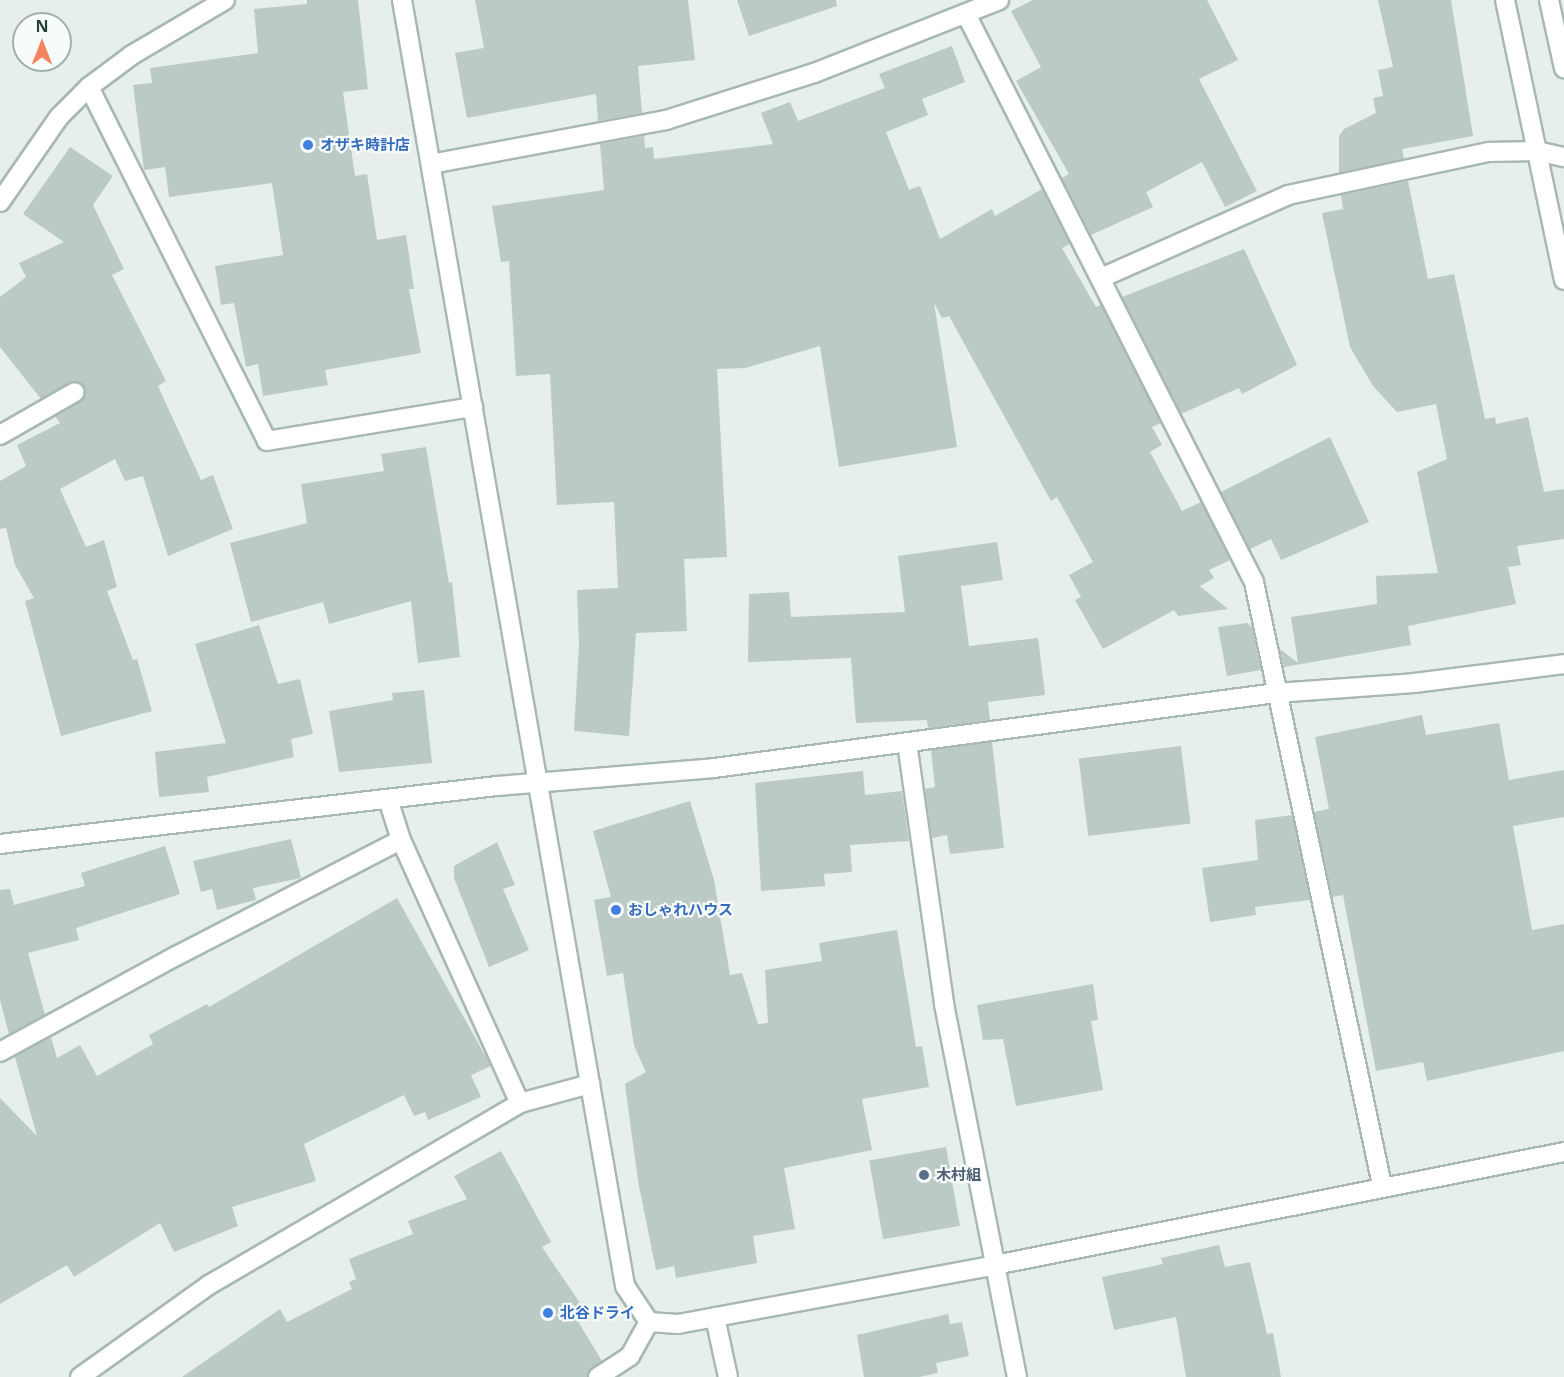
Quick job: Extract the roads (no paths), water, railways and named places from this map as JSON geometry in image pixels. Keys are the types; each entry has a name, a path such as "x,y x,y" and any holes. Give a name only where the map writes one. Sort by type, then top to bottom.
{"street":[{"path":"0,202 59,117 89,87 132,55 225,0"},
{"path":"402,0 625,1286 649,1322"},
{"path":"431,164 666,120 814,73 967,16 999,0"},
{"path":"1505,0 1564,280"},
{"path":"1549,0 1564,68"},
{"path":"967,16 1254,582 1382,1185"},
{"path":"89,87 267,441 473,406"},
{"path":"1101,278 1288,195 1489,152 1537,151 1564,157"},
{"path":"0,435 75,392"},
{"path":"0,844 538,782 714,768 1276,693 1414,683 1564,664"},
{"path":"908,743 944,1004 1017,1377"},
{"path":"388,799 401,840 520,1103"},
{"path":"0,1052 176,956 401,840"},
{"path":"80,1377 209,1285 520,1103 590,1084"},
{"path":"649,1322 678,1324 995,1265 1382,1185 1564,1152"},
{"path":"715,1317 728,1377"},
{"path":"598,1377 630,1356 649,1322"}],"place":[{"name":"オザキ時計店","path":"308,145"},
{"name":"おしゃれハウス","path":"616,910"},
{"name":"木村組","path":"924,1175"},
{"name":"北谷ドライ","path":"548,1313"}]}
